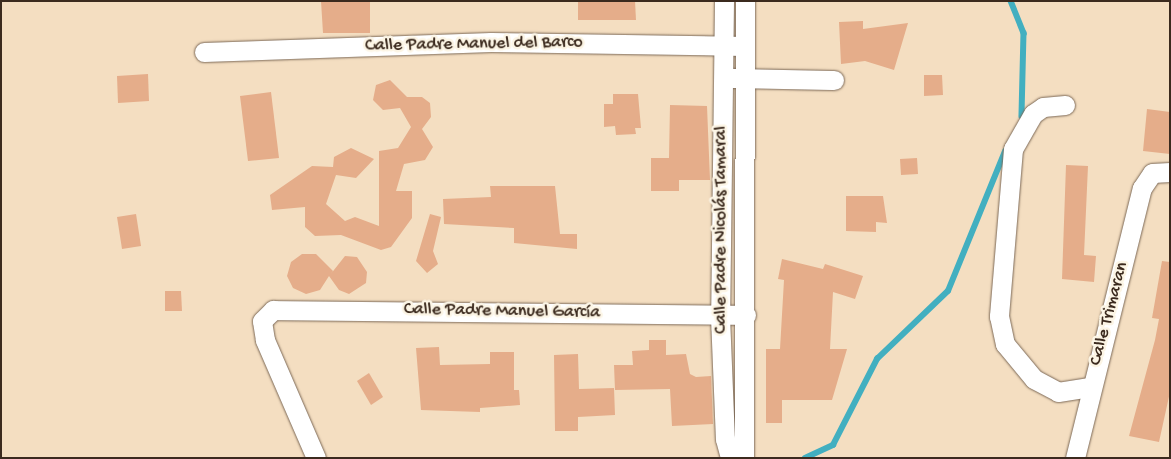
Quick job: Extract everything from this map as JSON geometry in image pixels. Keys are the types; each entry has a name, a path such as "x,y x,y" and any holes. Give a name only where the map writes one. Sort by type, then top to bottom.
{"street":[{"name":"Calle Padre Nicolás Tamaral","path":"724,1 720,316 725,439 730,458"},
{"name":"Calle Padre Nicolás Tamaral","path":"744,458 746,315 745,1"},
{"name":"Calle Padre Manuel del Barco","path":"204,52 492,42 744,46"},
{"path":"724,78 834,80"},
{"path":"1065,105 1043,107 1033,114 1013,149 999,316 1005,344 1034,379 1058,392 1090,387"},
{"name":"Calle Trimaran","path":"1074,458 1090,387 1142,188 1161,172"},
{"name":"Calle Padre Manuel García","path":"316,458 283,390 262,321 273,310 313,308 746,315"}],"building":[{"path":"321,1 370,1 370,33 323,33"},
{"path":"578,1 635,1 636,20 578,20"},
{"path":"863,21 863,29 908,23 894,70 865,61 841,64 839,22"},
{"path":"148,74 149,101 118,103 117,76"},
{"path":"924,75 942,75 943,95 924,96"},
{"path":"390,80 407,97 422,97 430,103 431,117 422,129 433,147 425,160 404,164 396,191 412,191 412,218 391,247 381,250 341,235 315,236 305,227 305,207 272,210 270,195 312,166 333,167 334,157 351,148 374,159 356,178 336,175 326,204 345,221 355,217 379,226 379,151 398,148 411,127 400,108 383,110 373,100 376,85"},
{"path":"271,92 279,158 248,161 240,96"},
{"path":"613,94 638,94 641,128 635,128 636,134 616,135 615,126 604,127 604,104 613,104"},
{"path":"670,105 707,106 710,180 679,180 679,191 651,191 651,158 669,158"},
{"path":"1147,109 1170,112 1170,154 1143,151"},
{"path":"917,158 918,174 901,175 900,159"},
{"path":"1066,165 1088,166 1084,255 1096,256 1094,282 1062,279"},
{"path":"490,186 555,186 560,234 577,234 577,249 514,243 514,228 444,224 443,199 491,197"},
{"path":"846,196 883,196 887,223 876,222 876,232 846,231"},
{"path":"136,214 141,246 122,249 117,217"},
{"path":"430,214 441,217 433,251 438,264 427,273 416,261"},
{"path":"302,254 316,254 333,271 330,275 345,256 357,257 367,272 366,283 349,294 339,290 329,276 320,290 306,294 293,288 287,276 291,262"},
{"path":"782,259 823,269 825,264 863,276 855,299 833,292 830,349 847,349 832,400 782,400 782,423 766,423 766,349 780,349 784,280 778,279"},
{"path":"1162,261 1170,262 1170,392 1159,442 1129,436 1159,319 1152,318"},
{"path":"165,291 181,291 182,311 165,311"},
{"path":"649,340 666,340 666,355 686,354 690,374 696,377 711,376 713,424 672,426 670,389 615,390 614,365 633,365 632,351 649,350"},
{"path":"439,347 440,365 490,364 490,352 514,352 514,390 519,390 520,405 480,408 480,412 421,410 416,348"},
{"path":"578,354 579,389 614,388 615,415 578,417 578,431 555,431 554,355"},
{"path":"369,373 383,397 371,405 357,381"}],"waterway":[{"path":"1011,1 1024,33 1022,116"},
{"path":"805,458 833,445 877,359 948,291 1005,151"}]}
